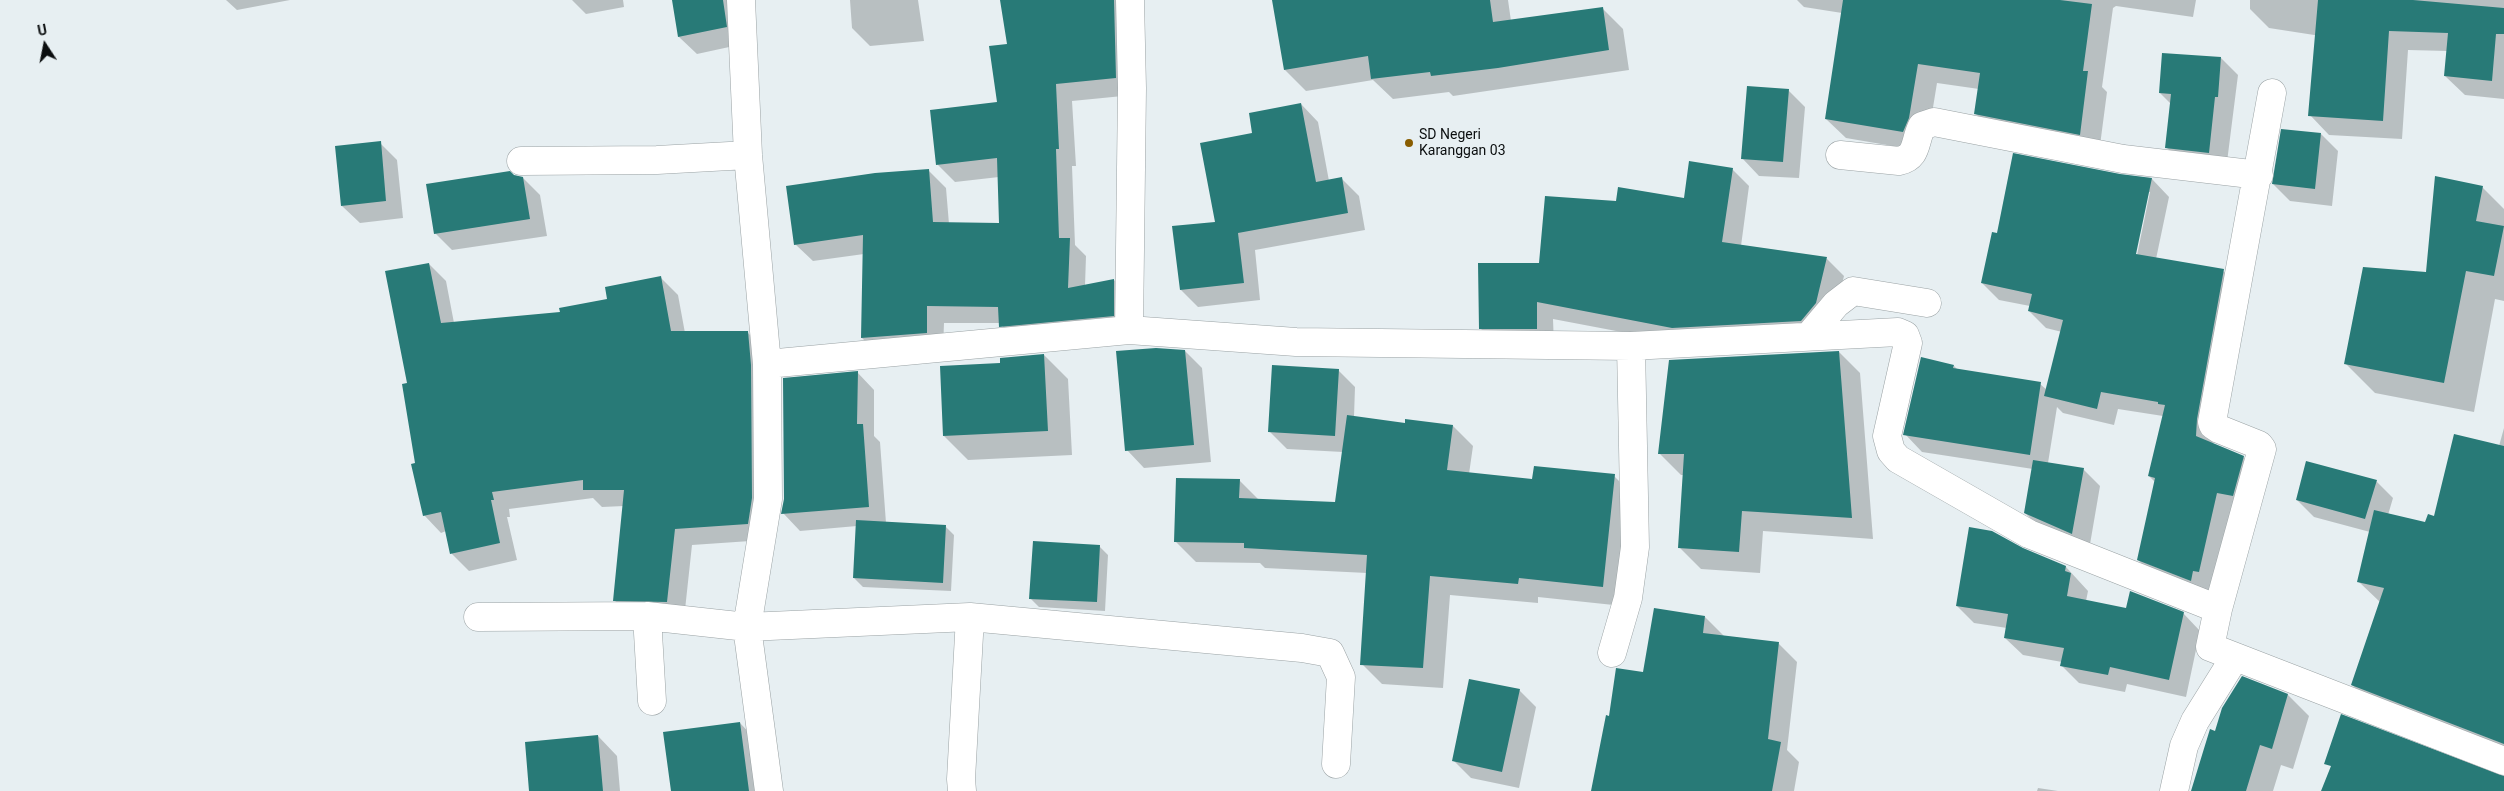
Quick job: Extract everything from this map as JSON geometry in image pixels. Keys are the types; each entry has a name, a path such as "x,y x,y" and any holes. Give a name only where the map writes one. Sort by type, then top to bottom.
{"street":[{"path":"741,0 748,155 767,364 768,499 747,627 770,791"},
{"path":"1129,330 1132,88 1130,0"},
{"path":"2272,93 2259,175 2212,422 2214,426 2259,445 2262,450 2218,609 2210,647 2504,761"},
{"path":"1840,155 1899,161 1907,159 1912,154 1922,126 1934,122 2123,159 2259,175"},
{"path":"521,162 640,161 748,155"},
{"path":"1809,336 1836,304 1853,291 1927,303"},
{"path":"767,364 1129,330 1296,342 1631,346 1898,332 1905,335 1908,343 1887,436 1891,451 1898,458 2029,534 2218,609"},
{"path":"1612,653 1628,598 1635,547 1631,346"},
{"path":"647,616 652,701"},
{"path":"478,617 647,616 747,627 970,618 1302,648 1330,653 1341,678 1336,764"},
{"path":"962,791 960,779 970,618"},
{"path":"2174,791 2184,746 2195,721 2235,657"}],"building":[{"path":"672,0 723,0 727,27 678,37"},
{"path":"1000,0 1114,0 1116,78 1056,84 1059,149 1056,149 1059,238 1070,238 1068,288 1114,279 1114,316 999,327 998,307 927,306 927,333 861,338 863,235 794,245 786,186 875,173 929,169 933,222 999,223 997,158 936,165 930,110 997,102 989,46 1007,44"},
{"path":"1272,0 1490,0 1493,22 1603,7 1609,50 1498,68 1431,76 1430,72 1371,79 1368,56 1284,70"},
{"path":"1843,0 2060,0 2092,4 2083,71 2088,71 2080,135 1974,114 1980,73 1918,64 1909,118 1903,132 1825,119"},
{"path":"2318,0 2413,0 2504,8 2504,34 2496,34 2492,81 2444,76 2448,33 2389,31 2383,121 2308,116"},
{"path":"2162,53 2221,57 2218,97 2215,97 2209,153 2165,148 2171,94 2159,93"},
{"path":"1747,86 1789,89 1783,162 1741,159"},
{"path":"1301,103 1316,182 1342,177 1348,213 1238,233 1244,283 1180,290 1172,226 1215,222 1200,143 1252,133 1249,113"},
{"path":"2281,129 2321,133 2315,189 2272,184"},
{"path":"381,141 386,201 341,206 335,146"},
{"path":"2013,153 2120,174 2152,178 2136,254 2224,269 2197,419 2196,436 2244,456 2233,496 2217,493 2199,572 2193,571 2191,581 2137,560 2155,478 2148,476 2165,405 2158,404 2158,402 2101,392 2097,409 2044,396 2063,320 2028,311 2032,294 1981,283 1992,232 1997,233"},
{"path":"1689,161 1733,168 1722,242 1827,257 1816,303 1801,321 1672,328 1537,302 1537,329 1479,329 1478,263 1539,263 1545,196 1616,201 1618,187 1684,198"},
{"path":"510,171 514,175 523,177 530,219 434,234 426,184"},
{"path":"2435,176 2483,186 2476,221 2504,226 2494,276 2466,271 2444,383 2344,364 2363,267 2426,272"},
{"path":"429,263 441,323 560,312 559,308 607,299 605,287 661,276 671,331 748,331 751,365 752,498 748,524 675,529 667,602 613,601 624,490 583,490 583,480 492,492 494,500 491,500 500,543 450,554 441,512 423,516 411,464 415,463 402,384 407,383 385,271"},
{"path":"1156,348 1185,350 1194,445 1125,451 1116,351"},
{"path":"1839,351 1852,518 1742,511 1739,552 1678,548 1684,454 1658,454 1669,360"},
{"path":"1044,354 1048,431 943,436 940,366 1000,363 1000,358"},
{"path":"1921,357 1954,365 1953,368 2041,382 2030,455 1903,435"},
{"path":"1272,365 1339,369 1335,436 1268,432"},
{"path":"858,371 857,424 863,424 869,507 781,514 784,499 783,378"},
{"path":"1347,415 1405,423 1405,419 1453,425 1447,470 1532,479 1534,466 1615,474 1603,587 1519,578 1518,584 1430,576 1423,668 1360,665 1367,555 1244,548 1244,543 1174,542 1176,478 1240,479 1239,498 1335,502"},
{"path":"2454,434 2504,446 2504,744 2351,685 2384,588 2357,582 2374,510 2425,522 2428,514 2434,516"},
{"path":"2033,460 2084,468 2072,534 2024,513"},
{"path":"2306,461 2377,480 2365,519 2296,500"},
{"path":"856,520 946,525 943,583 853,578"},
{"path":"1969,527 1992,531 2023,548 2066,566 2065,571 2071,573 2067,596 2126,608 2130,591 2184,612 2169,680 2110,667 2108,675 2060,666 2064,648 2004,638 2008,614 1956,606"},
{"path":"1033,541 1100,545 1097,602 1029,599"},
{"path":"1654,608 1705,616 1703,633 1779,642 1768,739 1781,742 1772,791 1591,791 1606,715 1609,716 1616,668 1643,672"},
{"path":"2242,676 2288,694 2272,749 2260,745 2246,791 2191,791 2210,729 2215,731 2222,708"},
{"path":"1469,679 1520,689 1502,772 1452,761"},
{"path":"2341,714 2504,776 2504,791 2321,791 2331,766 2324,764"},
{"path":"740,722 749,791 671,791 663,732"},
{"path":"598,735 603,791 529,791 525,742"}],"place":[{"name":"SD Negeri Karanggan 03","path":"1409,143"}]}
